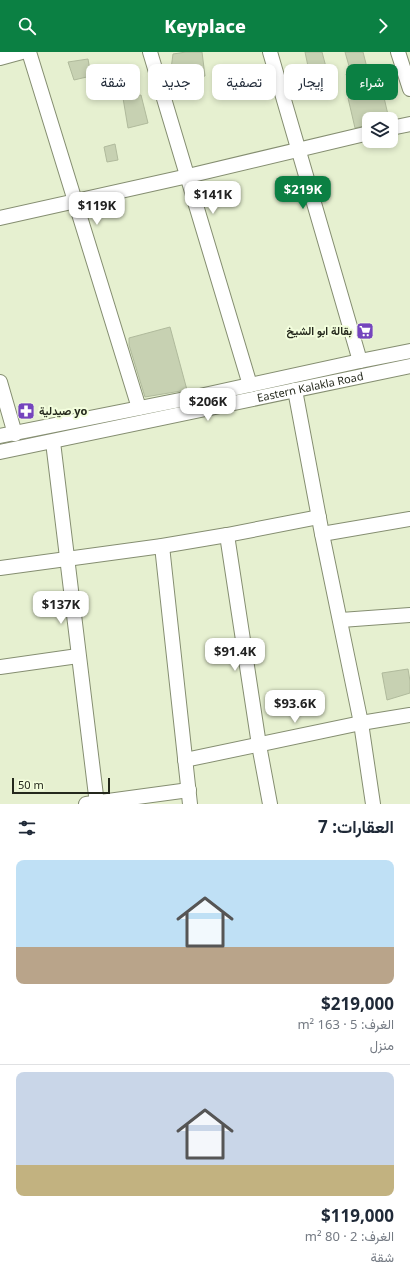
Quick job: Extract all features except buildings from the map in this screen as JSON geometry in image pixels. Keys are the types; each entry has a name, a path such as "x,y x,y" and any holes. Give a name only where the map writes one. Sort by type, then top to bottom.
{"street":[{"path":"0,58 22,52"},
{"path":"29,52 76,200 139,408"},
{"path":"150,52 250,385"},
{"path":"270,52 360,361"},
{"path":"398,52 410,88"},
{"path":"398,127 410,124"},
{"path":"0,218 188,176 362,135"},
{"name":"Eastern Kalakla Road","path":"0,436 410,351"},
{"name":"Eastern Kalakla Road","path":"0,452 410,366"},
{"path":"0,382 15,434"},
{"path":"296,390 322,534 341,620 361,723 373,804"},
{"path":"53,442 78,656 93,804 189,797 162,546"},
{"path":"0,568 162,546 319,517"},
{"path":"322,534 410,519"},
{"path":"227,535 259,745 270,804"},
{"path":"341,620 410,615"},
{"path":"0,667 78,656"},
{"path":"185,760 410,714"}],"place":[{"name":"بقالة ابو الشيخ","path":"365,331"},
{"name":"صيدلية yo","path":"26,411"}]}
